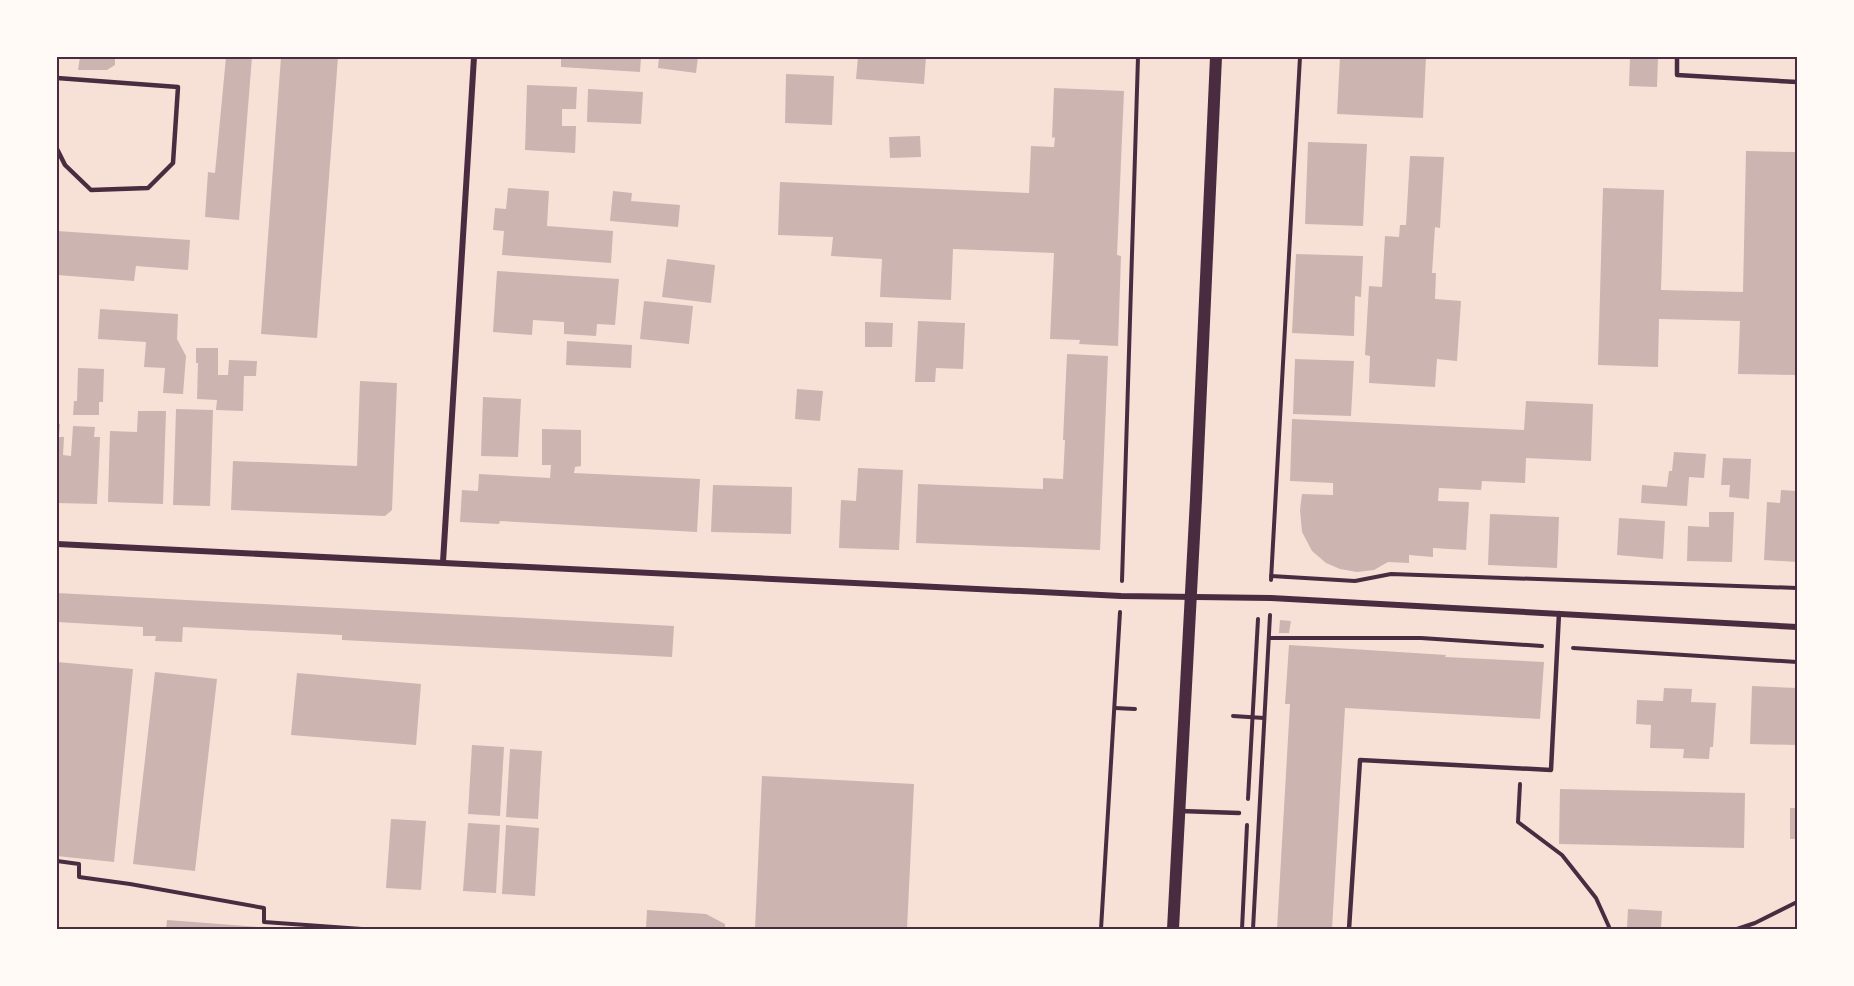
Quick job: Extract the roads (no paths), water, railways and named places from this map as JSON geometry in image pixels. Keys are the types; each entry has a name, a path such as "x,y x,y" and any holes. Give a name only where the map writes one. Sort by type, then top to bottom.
{"main road":[{"path":"1173,929 1192,596 1216,57"}],"street":[{"path":"443,562 474,57"},
{"path":"57,544 1121,596 1270,598 1797,627"}],"lane":[{"path":"1677,57 1677,75 1797,82"},
{"path":"57,78 178,87 173,163 148,188 91,190 65,165 57,149"},
{"path":"1349,929 1360,760 1551,770 1559,614"},
{"path":"1180,811 1239,813"}]}
